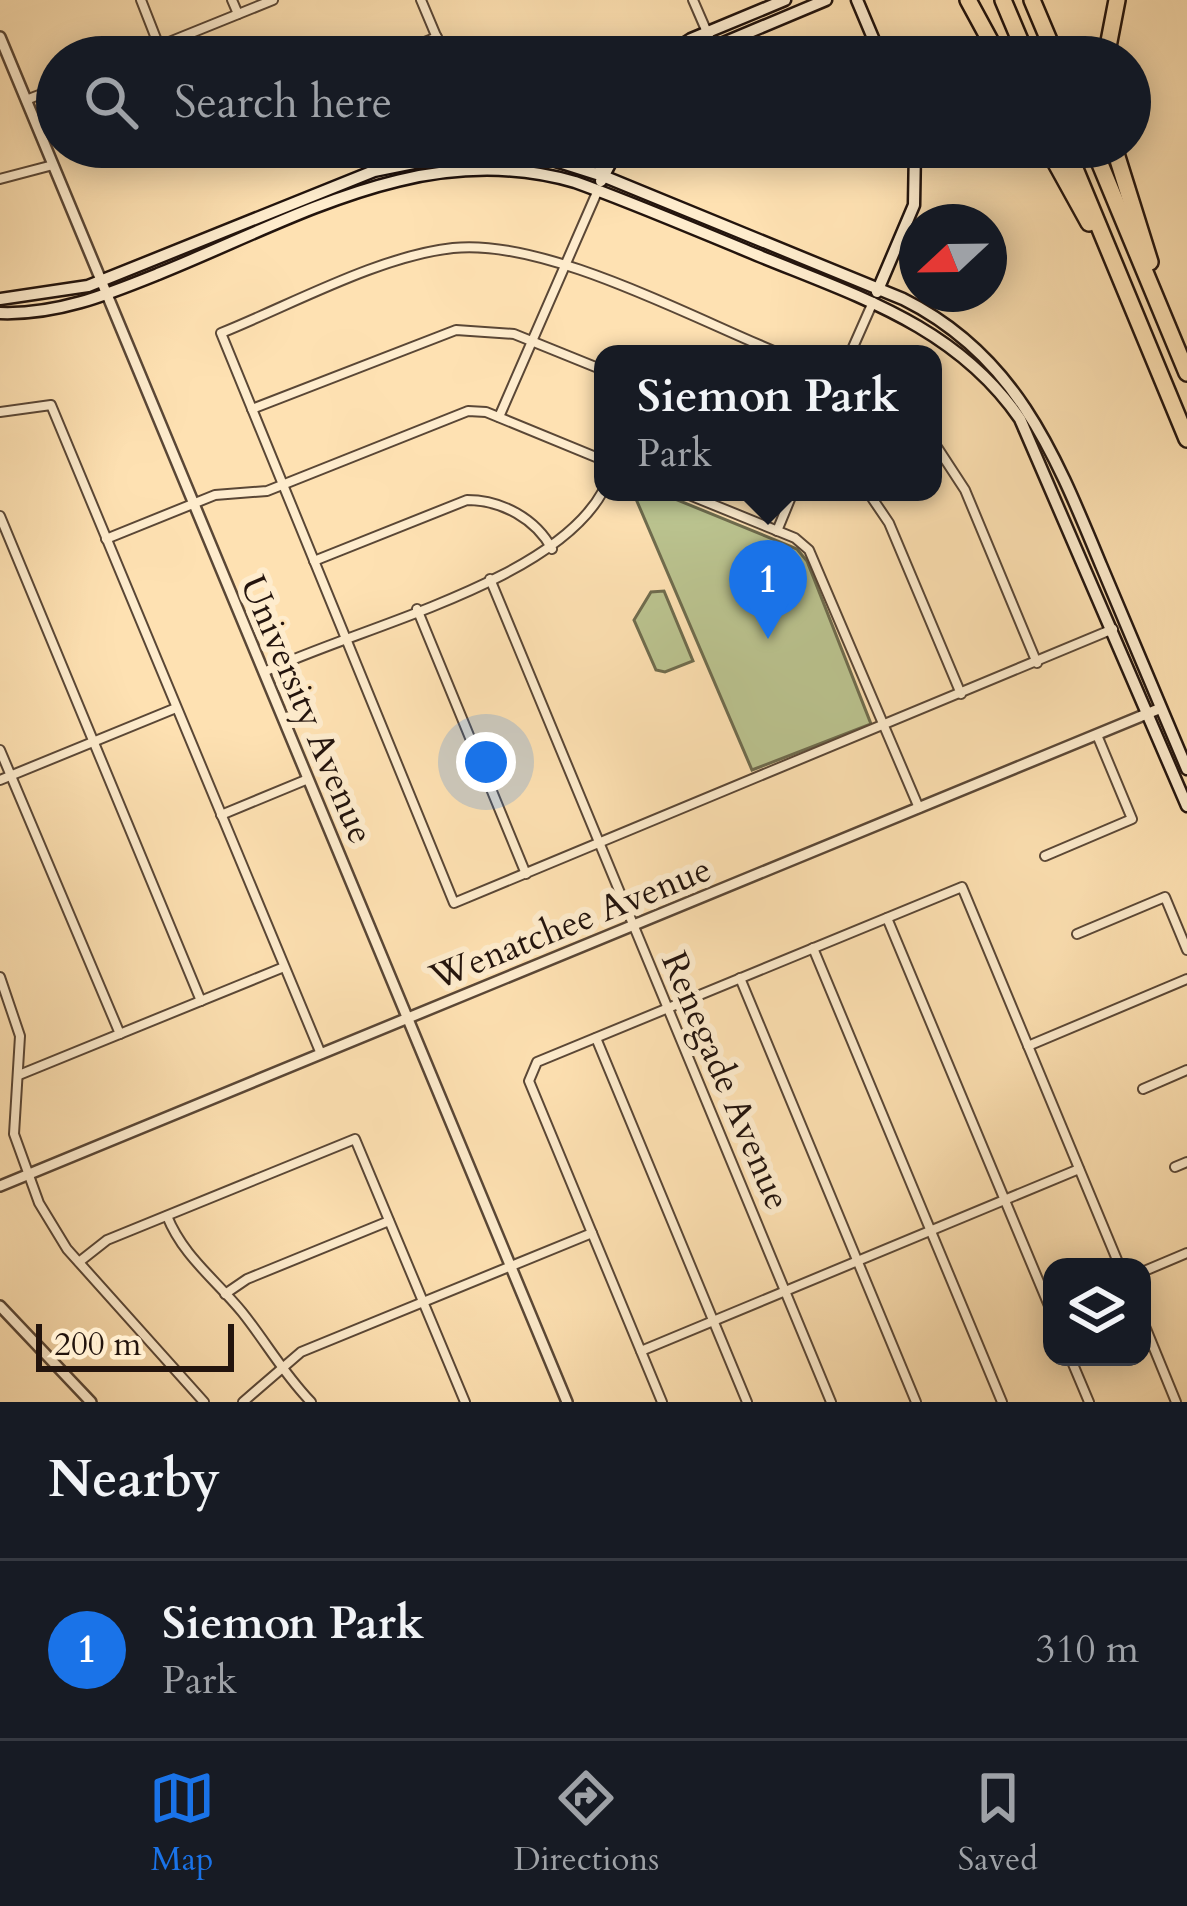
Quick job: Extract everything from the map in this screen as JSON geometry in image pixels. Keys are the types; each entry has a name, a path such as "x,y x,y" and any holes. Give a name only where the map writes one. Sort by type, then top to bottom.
{"highway":[{"path":"968,0 988,36"},
{"path":"1003,0 1019,36"},
{"path":"1032,0 1047,36"},
{"path":"1110,36 1117,0"},
{"path":"1059,168 1121,279"},
{"path":"1075,168 1187,439"},
{"path":"1102,168 1187,373"},
{"path":"1120,168 1161,311"}],"main road":[{"path":"700,36 785,0"},
{"path":"738,36 826,0"},
{"path":"857,0 872,36"},
{"path":"0,299 56,295 105,280 387,168"},
{"path":"0,314 59,309 110,293 379,184 459,168"},
{"path":"502,168 534,170 598,190 873,302 952,346 1009,402 1039,454 1187,806"},
{"path":"579,168 878,290 961,334 993,362 1032,411 1187,770"},
{"path":"600,168 603,176"},
{"path":"598,190 607,168"},
{"path":"873,302 914,206 915,168"}],"street":[{"path":"140,0 155,36"},
{"path":"232,0 238,14"},
{"path":"184,36 273,0"},
{"path":"421,0 437,36"},
{"path":"693,0 709,36"},
{"name":"University Avenue","path":"0,37 36,124"},
{"path":"26,100 36,96"},
{"path":"0,178 41,168"},
{"name":"University Avenue","path":"54,168 105,280 567,1402"},
{"path":"499,417 598,190"},
{"path":"759,345 562,265 506,249 433,251 221,333 454,903 1113,629"},
{"path":"854,345 873,302"},
{"path":"252,409 441,334 483,329 531,340 594,366"},
{"path":"0,412 51,405 321,1054"},
{"path":"106,539 224,493 259,493 283,485 459,414 478,411 499,417 594,456"},
{"path":"942,455 965,490 1037,663"},
{"path":"314,561 467,500 486,502 532,521 552,549"},
{"path":"264,672 552,549 581,523 596,501"},
{"path":"704,501 803,544 814,557 919,808"},
{"path":"777,531 789,501"},
{"path":"874,501 889,523 961,694"},
{"path":"0,516 201,1001"},
{"name":"Renegade Avenue","path":"490,579 831,1402"},
{"path":"416,609 526,874"},
{"path":"0,780 176,708"},
{"name":"Wenatchee Avenue","path":"0,1186 1161,708"},
{"path":"1045,856 1132,819 1097,735"},
{"path":"0,750 120,1034"},
{"path":"221,815 308,779"},
{"path":"662,1402 530,1081 530,1070 537,1062 962,887 1116,1258"},
{"path":"1078,934 1165,897 1187,950"},
{"path":"887,918 1043,1291"},
{"path":"813,948 1002,1402"},
{"path":"18,1076 284,967"},
{"path":"0,977 20,1036 13,1128 47,1219 79,1262 204,1402"},
{"path":"740,978 916,1402"},
{"path":"1028,1046 1187,979"},
{"path":"596,1038 747,1402"},
{"path":"1142,1089 1187,1070"},
{"path":"79,1262 107,1240 356,1139 465,1402"},
{"path":"1175,1167 1187,1162"},
{"path":"641,1351 1079,1169"},
{"path":"167,1216 187,1253 225,1294 278,1368 311,1402"},
{"path":"225,1294 248,1279 389,1220"},
{"path":"243,1402 301,1352 592,1233"},
{"path":"1151,1268 1187,1253"},
{"path":"0,1306 91,1402"},
{"path":"1151,1341 1176,1402"},
{"path":"1074,1366 1089,1402"}],"green space":[{"path":"637,501 680,501 797,549 807,561 871,724 752,770"},
{"path":"664,591 693,661 665,672 656,670 634,620 651,592"}],"place":[{"name":"Siemon Park","path":"768,639"}]}
